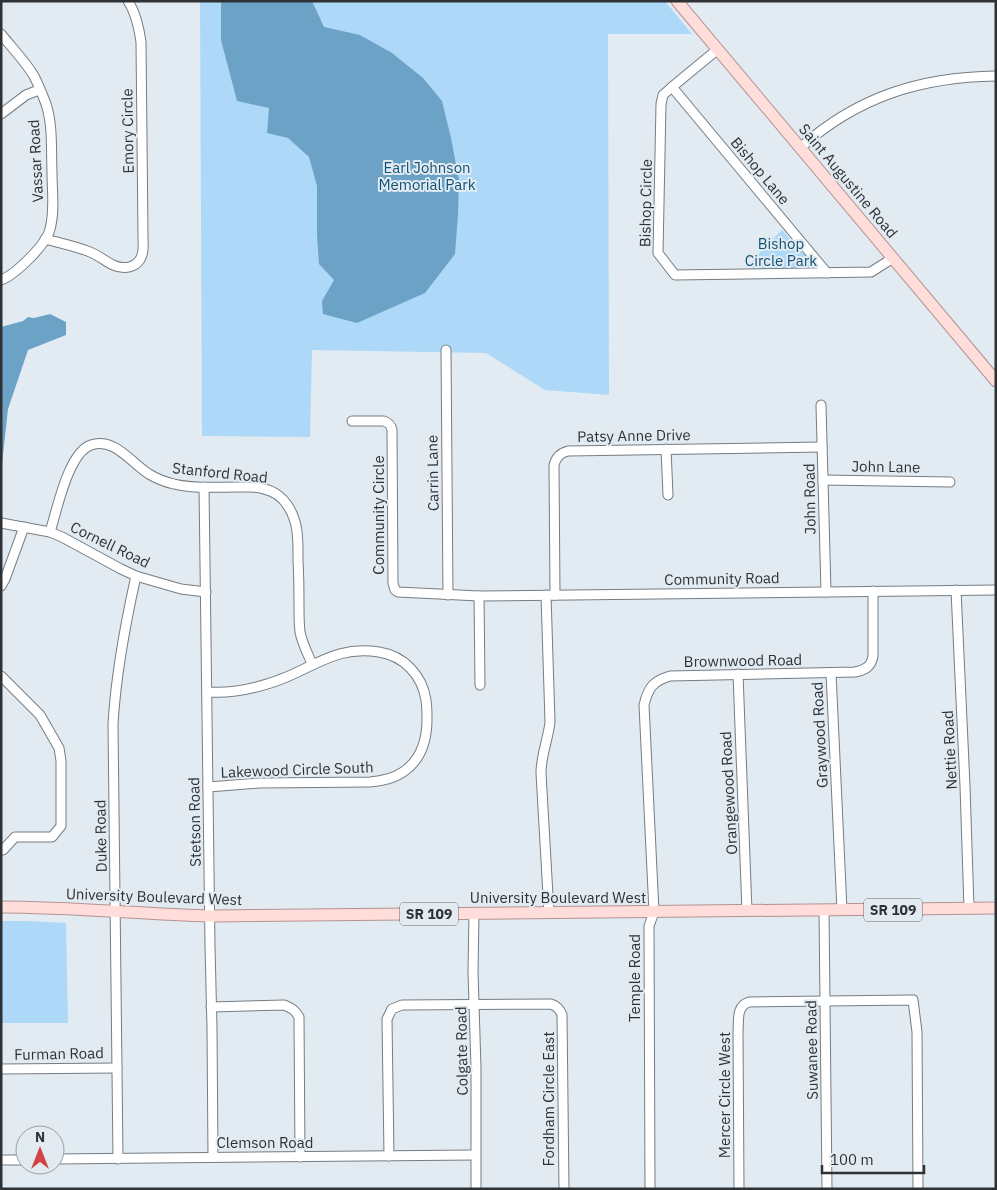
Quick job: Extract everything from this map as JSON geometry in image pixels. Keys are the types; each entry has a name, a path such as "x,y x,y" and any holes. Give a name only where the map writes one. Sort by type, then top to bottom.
{"main road":[{"name":"Saint Augustine Road","path":"677,1 996,381"},
{"name":"University Boulevard West","path":"1,908 210,916 996,908"}],"street":[{"name":"Emory Circle","path":"45,239 89,252 118,267 124,268 138,262 143,253 141,42 133,11 128,1"},
{"name":"Vassar Road","path":"1,34 34,77 46,104 51,138 52,212 50,231 45,239"},
{"name":"Bishop Circle","path":"718,49 663,94 661,104 658,253 675,275 871,272 893,258"},
{"path":"800,148 841,117 870,101 901,89 941,80 996,76"},
{"name":"Bishop Lane","path":"672,87 827,274"},
{"path":"1,114 26,96 39,90"},
{"path":"1,280 21,268 45,239"},
{"name":"Carrin Lane","path":"446,350 448,595"},
{"name":"John Road","path":"821,405 826,592"},
{"name":"Community Circle","path":"352,421 384,420 391,426 392,548 395,590 398,592 448,595"},
{"name":"Stanford Road","path":"50,532 70,467 77,456 90,445 104,444 114,448 149,474 175,485 253,487 264,488 276,494 286,503 296,521 300,633 312,664"},
{"name":"Patsy Anne Drive","path":"555,595 554,465 556,458 562,452 822,447"},
{"path":"666,449 668,495"},
{"name":"John Lane","path":"822,480 950,482"},
{"name":"Stetson Road","path":"204,487 213,1157"},
{"name":"Cornell Road","path":"1,523 50,532 136,576 180,589 206,592"},
{"path":"1,586 24,527"},
{"name":"Duke Road","path":"118,1159 114,706 120,654 136,576"},
{"name":"Nettie Road","path":"956,590 966,786 969,908"},
{"name":"Community Road","path":"448,595 996,590"},
{"name":"Graywood Road","path":"842,910 831,673 864,670 872,662 873,591"},
{"path":"546,595 550,722 541,773 549,913"},
{"path":"479,596 480,686"},
{"name":"Lakewood Circle South","path":"208,787 259,783 383,781 403,772 412,764 425,739 427,730 427,702 421,682 412,669 394,656 378,652 353,651 329,656 312,664"},
{"path":"207,692 229,693 242,691 268,684 312,664"},
{"name":"Brownwood Road","path":"656,682 670,676 831,673"},
{"name":"Orangewood Road","path":"738,674 747,911"},
{"path":"1,676 40,716 59,748 61,761 61,826 52,837 15,837 1,850"},
{"name":"Temple Road","path":"650,1189 648,926 654,912 644,705 646,695 656,682"},
{"name":"Suwanee Road","path":"824,910 827,1189"},
{"name":"Colgate Road","path":"474,913 476,1189"},
{"path":"825,1001 913,1000 917,1032 918,1189"},
{"name":"Mercer Circle West","path":"740,1189 739,1009 744,1003 749,1002 825,1001"},
{"path":"389,1156 387,1019 392,1009 402,1005 475,1004"},
{"name":"Fordham Circle East","path":"475,1004 551,1004 555,1005 562,1014 564,1189"},
{"path":"211,1007 284,1005 296,1012 299,1018 300,1157"},
{"name":"Furman Road","path":"1,1069 117,1068"},
{"name":"Clemson Road","path":"65,1159 476,1155"},
{"path":"1,1160 15,1160"}],"green space":[{"name":"Earl Johnson Memorial Park","path":"200,1 665,1 692,34 608,34 609,395 545,390 486,353 312,350 310,437 202,436"},
{"name":"Bishop Circle Park","path":"782,230 816,268 753,269 753,259"},
{"path":"1,921 66,923 68,1023 1,1023"}],"shaded area":[{"path":"221,1 312,1 324,27 360,35 392,53 423,78 442,101 459,180 455,254 425,293 357,323 323,314 322,301 334,280 319,264 317,186 309,157 288,138 267,133 269,108 237,101 221,40"},
{"path":"50,314 66,322 66,335 28,350 8,409 1,473 1,327 23,321 28,317 34,318"}]}
